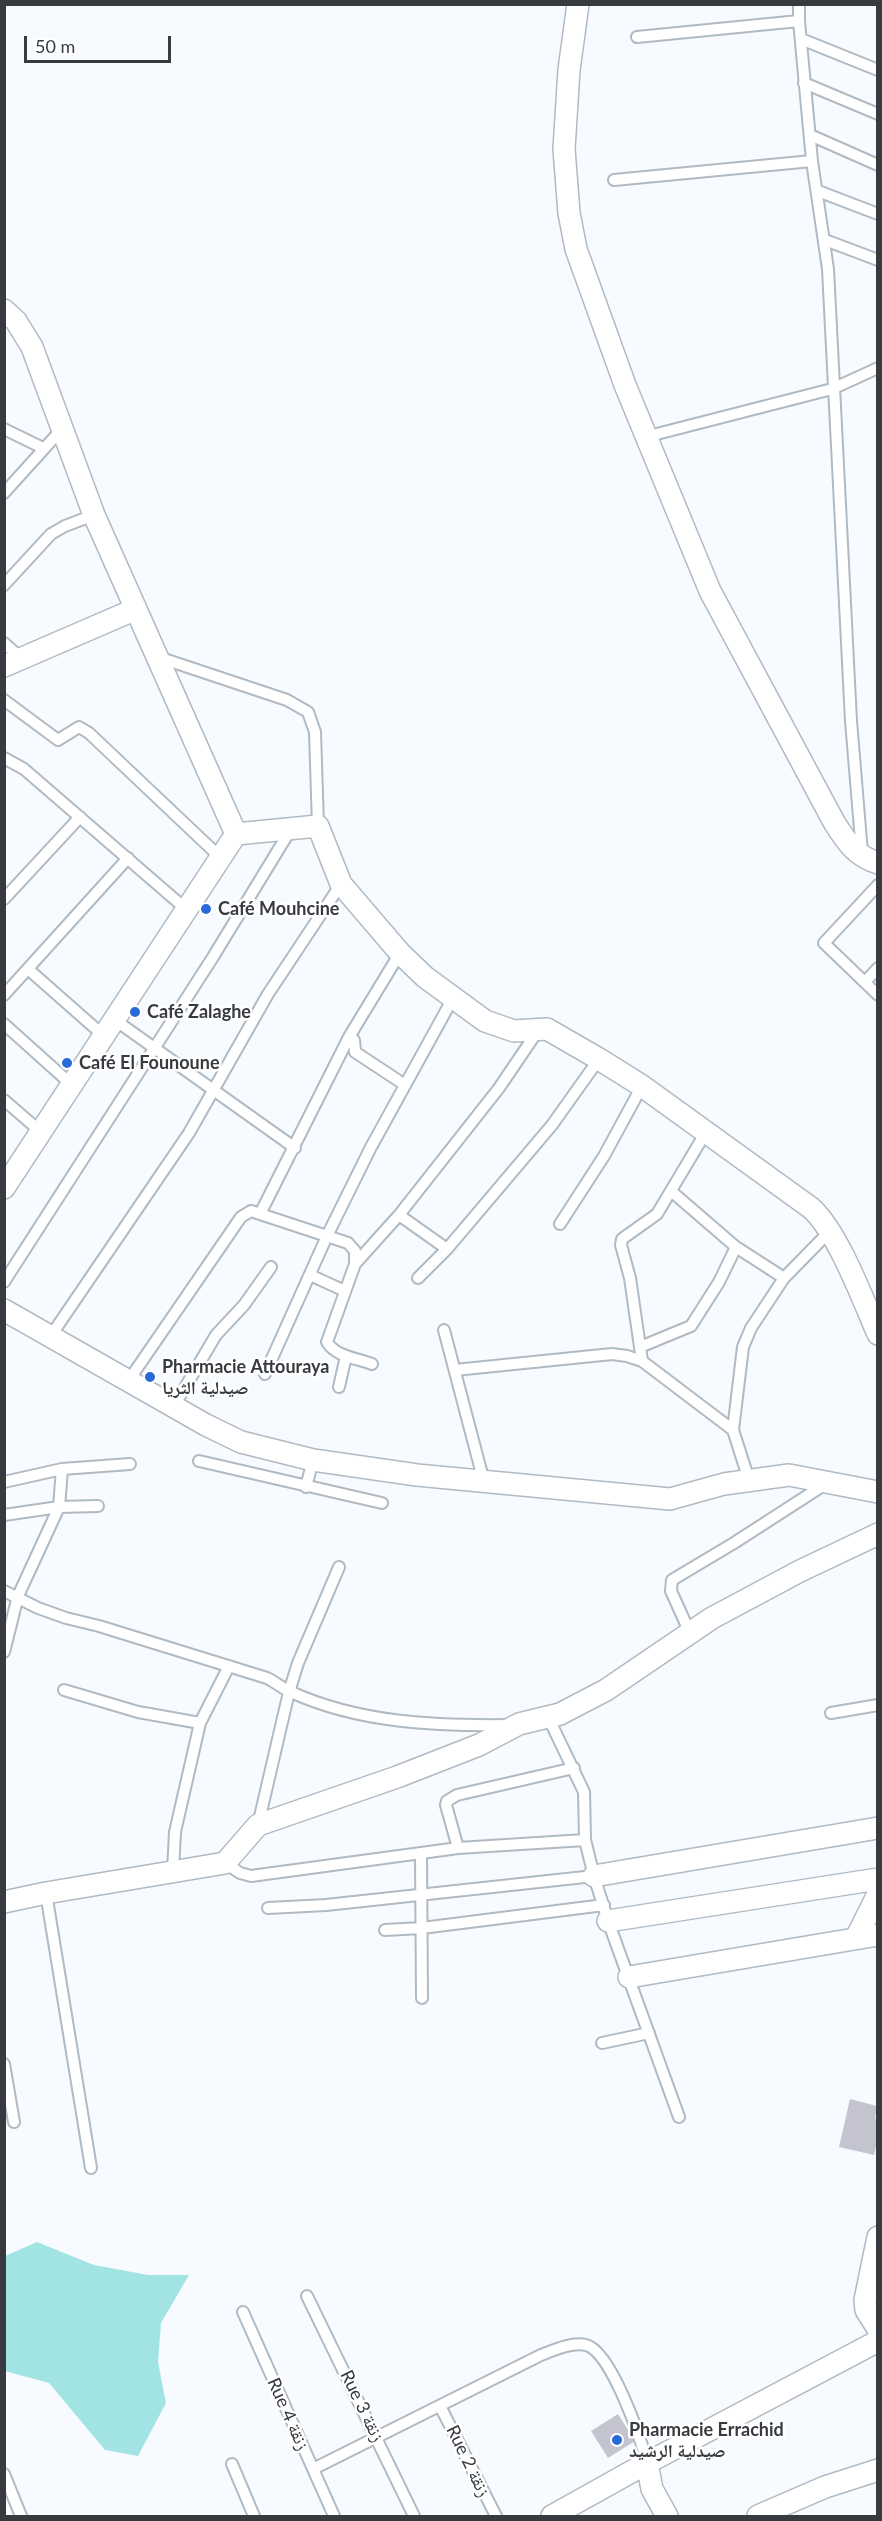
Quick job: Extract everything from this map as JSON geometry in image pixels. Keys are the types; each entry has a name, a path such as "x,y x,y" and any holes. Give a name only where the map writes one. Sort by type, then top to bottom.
{"street":[{"path":"578,4 569,70 564,149 572,234 584,275 645,437 710,591 834,822 849,845 870,860"},
{"path":"4,310 16,321 32,348 94,515 236,834"},
{"path":"13,662 136,609"},
{"path":"236,834 318,826 341,884 400,953 425,977 485,1022 500,1028 522,1031 549,1030 599,1059 642,1086 811,1208 822,1220 854,1279 878,1334"},
{"path":"5,1185 236,834"},
{"path":"4,1310 240,1442 313,1460 484,1482 670,1499 749,1480 789,1475 878,1492"},
{"path":"4,1902 225,1863 258,1825 408,1773 479,1745 519,1724 560,1714 606,1690 712,1618 800,1571 878,1534"},
{"path":"594,1876 878,1828"},
{"path":"606,1913 878,1879"},
{"path":"856,1938 878,1894"},
{"path":"629,1977 878,1935"},
{"path":"878,2238 865,2300 866,2310 878,2329"},
{"path":"552,2517 647,2463 878,2341"},
{"path":"647,2463 652,2489 667,2517"},
{"path":"758,2517 825,2487 878,2470"}],"lane":[{"path":"799,4 804,83 825,240 851,721 870,860"},
{"path":"637,37 799,21"},
{"path":"801,39 878,70"},
{"path":"804,83 878,114"},
{"path":"810,135 878,165"},
{"path":"614,180 813,161"},
{"path":"818,190 878,214"},
{"path":"825,240 878,260"},
{"path":"645,437 832,389 878,368"},
{"path":"4,429 16,437 43,448"},
{"path":"4,493 61,430"},
{"path":"4,585 51,534 94,515"},
{"path":"4,643 13,662"},
{"path":"157,657 287,700 308,712 315,732 318,826"},
{"path":"4,700 58,740 79,727 89,733 221,858"},
{"path":"4,758 24,769 187,910"},
{"path":"4,899 80,817"},
{"path":"4,1282 154,1049 291,829"},
{"path":"4,994 128,858"},
{"path":"50,1337 189,1133 268,994 341,884"},
{"path":"878,885 824,943 878,995"},
{"path":"260,1214 349,1037 400,953"},
{"path":"865,982 878,968"},
{"path":"28,969 109,1028 154,1049 295,1148"},
{"path":"265,1374 327,1236 453,998"},
{"path":"4,1024 72,1085"},
{"path":"355,1264 399,1215 499,1088 539,1029"},
{"path":"349,1037 354,1040 355,1052 405,1085"},
{"path":"418,1278 447,1249 552,1125 599,1059"},
{"path":"560,1224 604,1156 642,1086"},
{"path":"4,1100 41,1132"},
{"path":"642,1361 630,1278 621,1245 622,1239 657,1214 706,1132"},
{"path":"671,1191 736,1247 784,1278"},
{"path":"129,1380 240,1217 251,1211 348,1243 352,1247 355,1251 355,1264 327,1342 346,1356 356,1357 372,1364"},
{"path":"399,1215 447,1249"},
{"path":"749,1480 733,1430 743,1347 751,1328 784,1278 829,1232"},
{"path":"640,1347 691,1326 719,1282 736,1247"},
{"path":"174,1406 216,1335 244,1305 271,1267"},
{"path":"310,1275 345,1291"},
{"path":"444,1330 484,1482"},
{"path":"455,1370 612,1354 627,1356 642,1361 733,1430"},
{"path":"339,1386 346,1356"},
{"path":"306,1487 313,1460"},
{"path":"199,1461 382,1503"},
{"path":"4,1482 62,1469 130,1464"},
{"path":"4,1652 18,1596 59,1507 62,1469"},
{"path":"690,1633 671,1590 672,1580 827,1483"},
{"path":"4,1515 59,1507 98,1506"},
{"path":"258,1825 298,1663 339,1567"},
{"path":"4,1591 38,1608 66,1618 267,1678 289,1692 334,1708 398,1722 519,1724"},
{"path":"173,1871 176,1827 200,1723 229,1666"},
{"path":"64,1690 138,1712 200,1723"},
{"path":"831,1713 878,1705"},
{"path":"548,1717 584,1792 585,1840 594,1876 679,2117"},
{"path":"458,1848 446,1805 451,1799 457,1795 574,1768"},
{"path":"225,1863 240,1873 251,1876 458,1848 585,1840"},
{"path":"421,1853 422,1998"},
{"path":"268,1908 320,1905 594,1876"},
{"path":"46,1893 91,2168"},
{"path":"386,1930 606,1913"},
{"path":"602,2043 649,2032"},
{"path":"4,2064 14,2122"},
{"name":"Rue 3 زنقة","path":"307,2296 377,2436 414,2517"},
{"name":"Rue 4 زنقة","path":"243,2312 334,2517"},
{"path":"313,2469 541,2355 560,2348 586,2346 599,2355 617,2385 647,2463"},
{"name":"Rue 2 زنقة","path":"440,2406 496,2517"},
{"path":"232,2464 254,2517"},
{"path":"4,2474 21,2517"}],"water":[{"path":"37,2242 94,2265 148,2275 189,2275 161,2323 158,2362 166,2403 138,2456 105,2450 49,2383 5,2371 5,2256"}],"building":[{"path":"850,2099 877,2106 875,2119 878,2119 878,2138 874,2155 839,2147"},
{"path":"618,2414 635,2441 608,2458 591,2431"}],"place":[{"name":"Café Mouhcine","path":"206,909"},
{"name":"Café Zalaghe","path":"135,1012"},
{"name":"Café El Founoune","path":"67,1063"},
{"name":"Pharmacie Attouraya صيدلية الثريا","path":"150,1377"},
{"name":"Pharmacie Errachid صيدلية الرشيد","path":"617,2440"}]}
